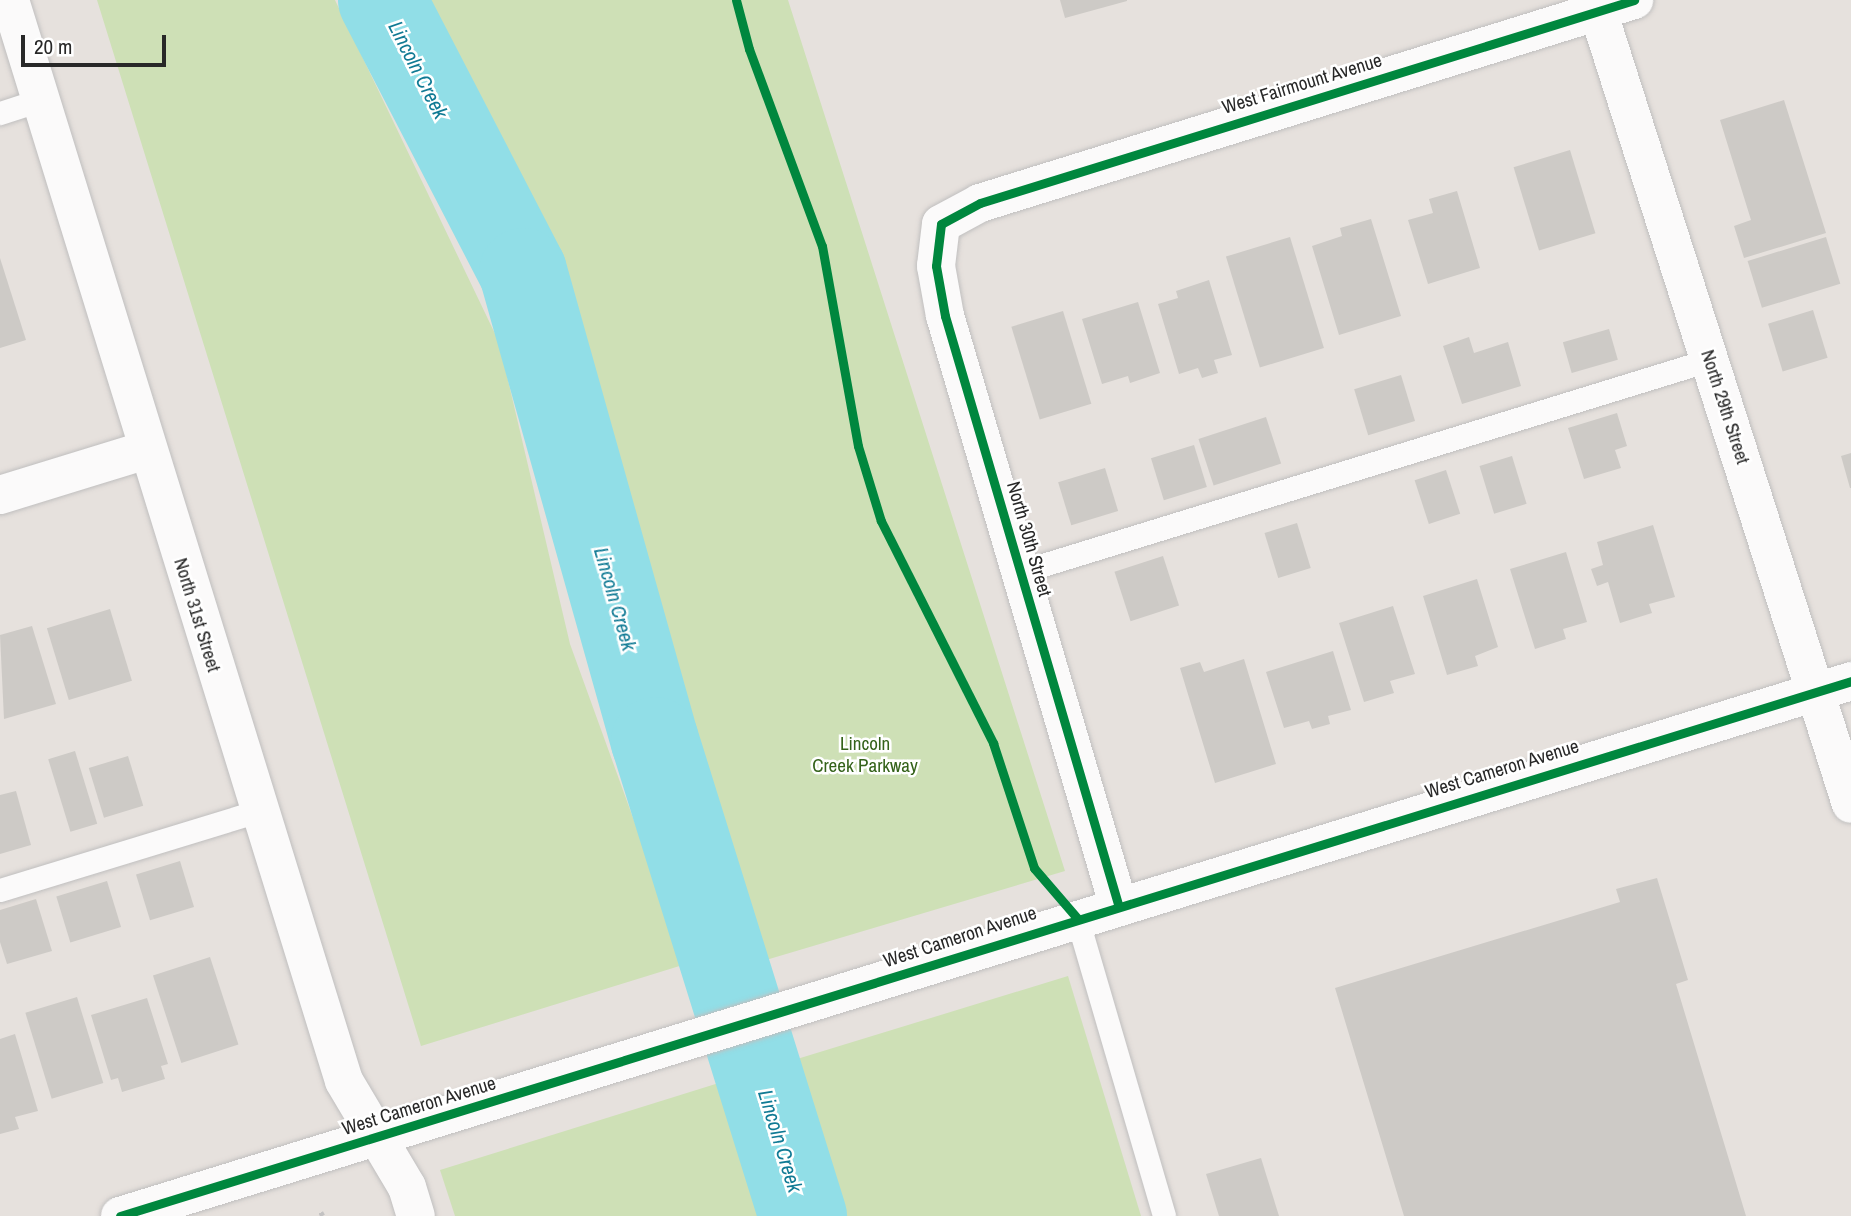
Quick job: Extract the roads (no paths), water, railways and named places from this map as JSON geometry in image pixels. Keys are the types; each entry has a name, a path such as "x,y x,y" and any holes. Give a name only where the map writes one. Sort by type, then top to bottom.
{"street":[{"name":"North 31st Street","path":"10,0 146,450 344,1081 374,1138 407,1187 416,1216"},
{"name":"West Fairmount Avenue","path":"980,203 1616,5"},
{"name":"North 29th Street","path":"1616,5 1709,360 1834,686 1851,804"},
{"name":"North 30th Street","path":"980,203 941,224 936,266 945,316 1118,904"},
{"path":"0,495 146,450"},
{"name":"West Cameron Avenue","path":"120,1216 601,1069 1118,904 1834,686"}],"lane":[{"path":"0,113 40,100"},
{"path":"1020,572 1709,360"},
{"path":"0,890 258,811"},
{"path":"1077,918 1164,1216"}],"waterway":[{"name":"Lincoln Creek","path":"382,0 523,272 655,741 803,1216"}],"park label":[{"name":"Lincoln Creek Parkway","path":"865,755"}]}
